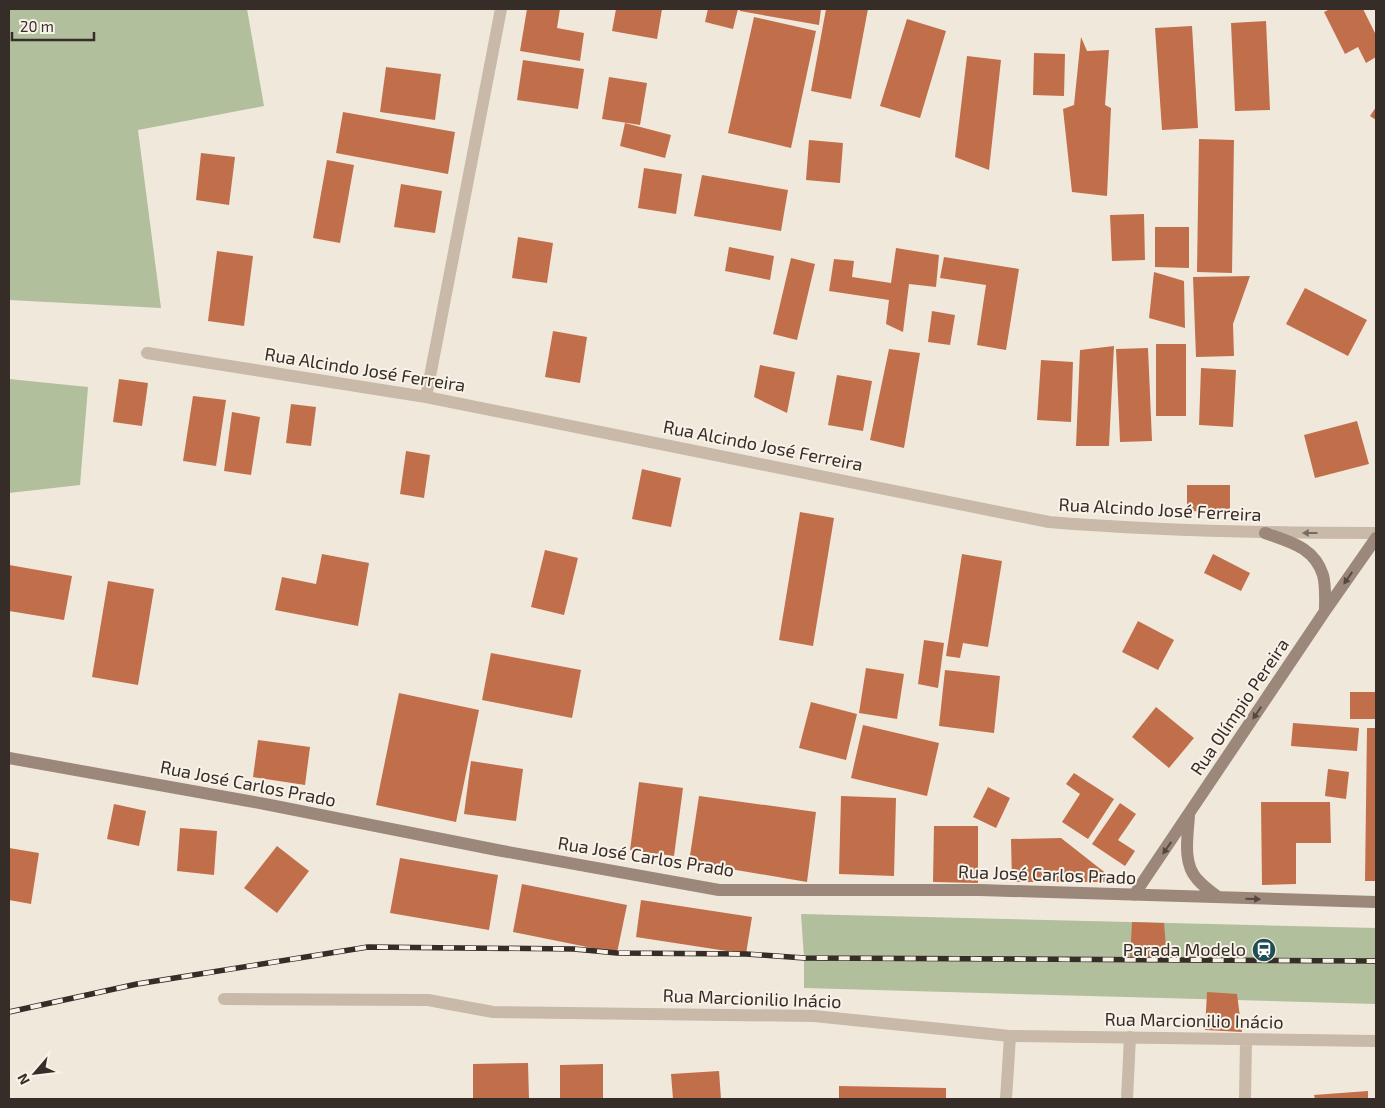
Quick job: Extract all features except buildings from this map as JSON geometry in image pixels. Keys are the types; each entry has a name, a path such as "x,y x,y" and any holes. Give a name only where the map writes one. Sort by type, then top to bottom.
{"main road":[{"path":"1265,532 1295,544 1313,555 1324,576 1325,611"},
{"name":"Rua Olímpio Pereira","path":"1134,895 1376,538"},
{"name":"Rua José Carlos Prado","path":"9,758 265,804 496,850 719,890 903,891 935,889 1376,902"},
{"path":"1189,815 1187,847 1189,864 1196,879 1218,897"}],"street":[{"path":"426,397 501,9"},
{"name":"Rua Alcindo José Ferreira","path":"147,353 426,397 1049,522 1108,527 1376,533"},
{"name":"Rua Marcionilio Inácio","path":"224,999 428,1000 493,1012 814,1016 1010,1036 1376,1041"},
{"path":"1006,1099 1010,1036"},
{"path":"1127,1099 1130,1037"},
{"path":"1245,1099 1246,1040"}],"green space":[{"path":"9,9 247,9 264,106 138,130 161,308 9,300"},
{"path":"9,379 88,387 80,485 9,493"},
{"path":"801,914 1376,928 1376,1004 804,988"}],"railway":[{"path":"9,1012 137,984 368,947 574,949 617,953 746,954 804,958 1376,961"}],"place":[{"name":"Parada Modelo","path":"1264,950"}]}
